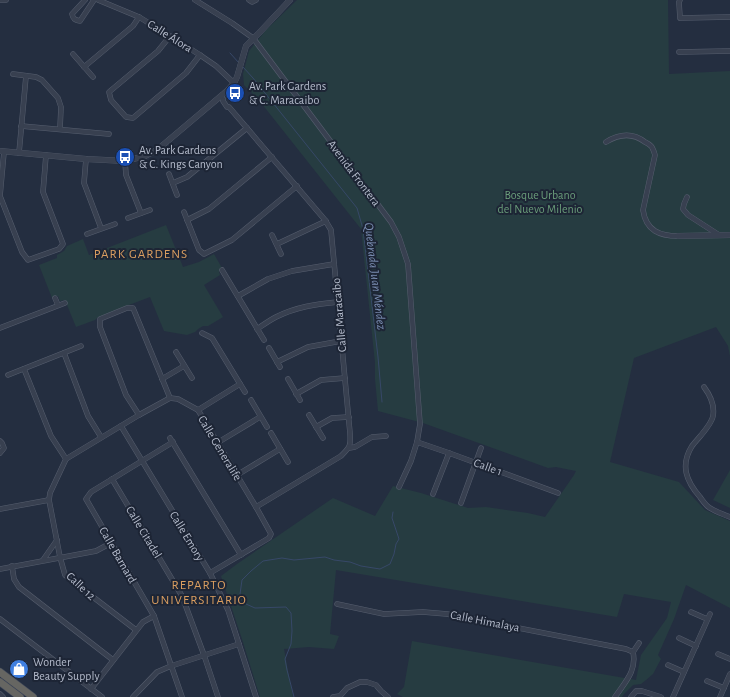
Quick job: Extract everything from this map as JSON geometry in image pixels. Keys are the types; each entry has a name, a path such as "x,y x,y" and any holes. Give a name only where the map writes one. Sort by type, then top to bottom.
{"highway":[{"path":"0,672 33,697"},
{"path":"0,682 20,697"}],"street":[{"path":"0,0 6,0"},
{"path":"85,0 72,14 73,18 76,20 80,21 94,0"},
{"name":"Calle Álora","path":"98,0 139,17 216,66 234,83"},
{"name":"Avenida Frontera","path":"195,0 253,38 391,222 399,237 408,264 420,424 417,442 411,461 399,487"},
{"path":"249,0 252,2 256,0"},
{"path":"46,155 43,192 63,244 59,249 28,260 22,252 0,196 2,151 125,161 144,156 157,150 222,98 234,83 246,46 290,0"},
{"path":"680,0 680,18 730,17"},
{"path":"84,67 133,26 139,17"},
{"path":"170,36 158,52 109,92 111,100 126,117 133,118 186,73 200,55"},
{"path":"679,52 730,51"},
{"path":"73,54 93,77"},
{"path":"13,74 36,77 42,80 58,98 62,107 60,129"},
{"path":"19,153 26,76"},
{"name":"Calle Maracaibo","path":"222,98 326,221 331,230 351,441 349,448"},
{"path":"21,126 109,134"},
{"path":"172,183 187,177 247,128"},
{"path":"606,142 623,135 632,136 641,139 651,146 656,154 643,210 644,219 652,230 667,236 730,235"},
{"path":"187,220 209,209 272,157"},
{"path":"86,159 84,183 101,228"},
{"path":"125,161 126,175 141,213"},
{"path":"169,174 177,194"},
{"path":"184,212 199,250 204,254 232,240 297,186"},
{"path":"687,197 683,209 688,215 718,235"},
{"path":"128,218 150,210"},
{"path":"277,244 326,221"},
{"path":"87,234 115,224"},
{"path":"272,235 281,254"},
{"path":"238,296 268,279 292,271 334,264"},
{"path":"222,270 264,340"},
{"path":"55,298 58,305"},
{"path":"257,329 275,317 295,309 319,303 338,302"},
{"path":"0,328 65,303"},
{"path":"0,509 49,500 50,492 66,459 170,398 133,308 127,308 100,320 100,327 126,395 139,415"},
{"path":"202,333 212,338 245,392"},
{"path":"277,362 308,346 341,341"},
{"path":"8,375 81,346"},
{"path":"269,348 280,367"},
{"path":"176,352 192,378"},
{"path":"64,353 88,416 102,437"},
{"path":"162,379 184,366"},
{"path":"24,369 51,436 66,459"},
{"path":"296,394 322,380 345,378"},
{"path":"288,379 300,400"},
{"path":"198,410 240,384"},
{"path":"704,387 709,393 712,401 713,416 691,448 685,464 687,477 695,492 709,508 730,517"},
{"name":"Calle Generalife","path":"170,398 178,399 198,410 271,534 269,538 241,555"},
{"path":"251,400 267,427"},
{"path":"309,415 323,438"},
{"path":"218,443 260,417"},
{"path":"316,427 332,418 348,417"},
{"name":"Calle Emory","path":"121,426 210,573 228,610 256,697"},
{"path":"271,433 288,462"},
{"path":"256,507 341,456 349,448 355,447 372,438 386,436"},
{"path":"112,479 142,461 172,440 241,555 210,573"},
{"path":"0,441 4,448 0,453"},
{"name":"Calle 1","path":"417,442 558,493"},
{"path":"461,503 481,448"},
{"path":"237,475 280,449"},
{"path":"434,494 449,453"},
{"name":"Calle Barnard","path":"112,479 91,492 86,499 154,616 182,697"},
{"name":"Calle Citadel","path":"112,479 182,596 218,697"},
{"name":"Calle 12","path":"49,500 65,575 136,630"},
{"path":"43,560 57,540"},
{"path":"0,569 96,551 111,543"},
{"path":"12,566 14,579 19,587 113,660"},
{"name":"Calle Himalaya","path":"337,604 384,614 423,612 447,614 626,649 633,652"},
{"path":"691,612 708,619"},
{"path":"673,697 710,614"},
{"path":"91,689 136,630 143,622 154,616"},
{"path":"0,619 102,697"},
{"path":"679,638 696,646"},
{"path":"615,697 632,672 634,658 633,652 639,643"},
{"path":"133,697 157,672 239,644"},
{"path":"718,654 730,659"},
{"path":"668,665 684,672"},
{"path":"720,697 730,674"},
{"path":"707,681 724,688"},
{"path":"333,697 340,696 347,688 360,682 376,685 388,697"},
{"path":"631,697 636,691 642,691 661,697"},
{"path":"0,694 4,697"}],"green space":[{"name":"Bosque Urbano del Nuevo Milenio","path":"297,0 668,0 669,74 730,71 730,356 728,346 716,327 634,358 610,462 679,482 705,510 730,521 730,608 686,585 674,619 658,655 661,659 653,674 641,684 633,685 622,697 403,697 397,694 404,687 412,641 636,680 641,655 667,618 671,602 624,594 617,617 336,570 330,634 339,636 334,649 309,647 284,649 293,697 260,697 221,576 237,564 333,498 375,516 393,486 468,508 486,507 545,517 576,471 556,467 548,468 423,423 378,411 375,363 361,229 258,99 244,85 243,74 249,51 266,30"},
{"path":"166,225 183,267 199,262 214,254 222,268 219,272 220,275 204,285 223,317 208,326 203,326 195,332 187,335 164,331 150,297 76,327 65,300 60,301 58,296 52,298 39,265 57,258 57,255 64,251 67,246 83,239 89,255"},
{"path":"730,470 730,508 713,500"}],"waterway":[{"name":"Quebrada Juan Méndez","path":"230,53 239,63"},
{"name":"Quebrada Juan Méndez","path":"243,67 357,208 363,229 382,402"},
{"name":"Quebrada Juan Méndez","path":"294,697 285,659 291,644 291,613 286,607 255,608 246,604 240,594 242,580 263,561 282,558 294,560 325,557 380,569 390,564 399,539 392,518 393,512"}],"place":[{"name":"Av. Park Gardens & C. Maracaibo","path":"235,93"},
{"name":"Av. Park Gardens & C. Kings Canyon","path":"125,157"},
{"name":"Wonder Beauty Supply","path":"19,669"}],"district":[{"name":"PARK GARDENS","path":"141,253"},
{"name":"REPARTO UNIVERSITARIO","path":"199,592"}]}
